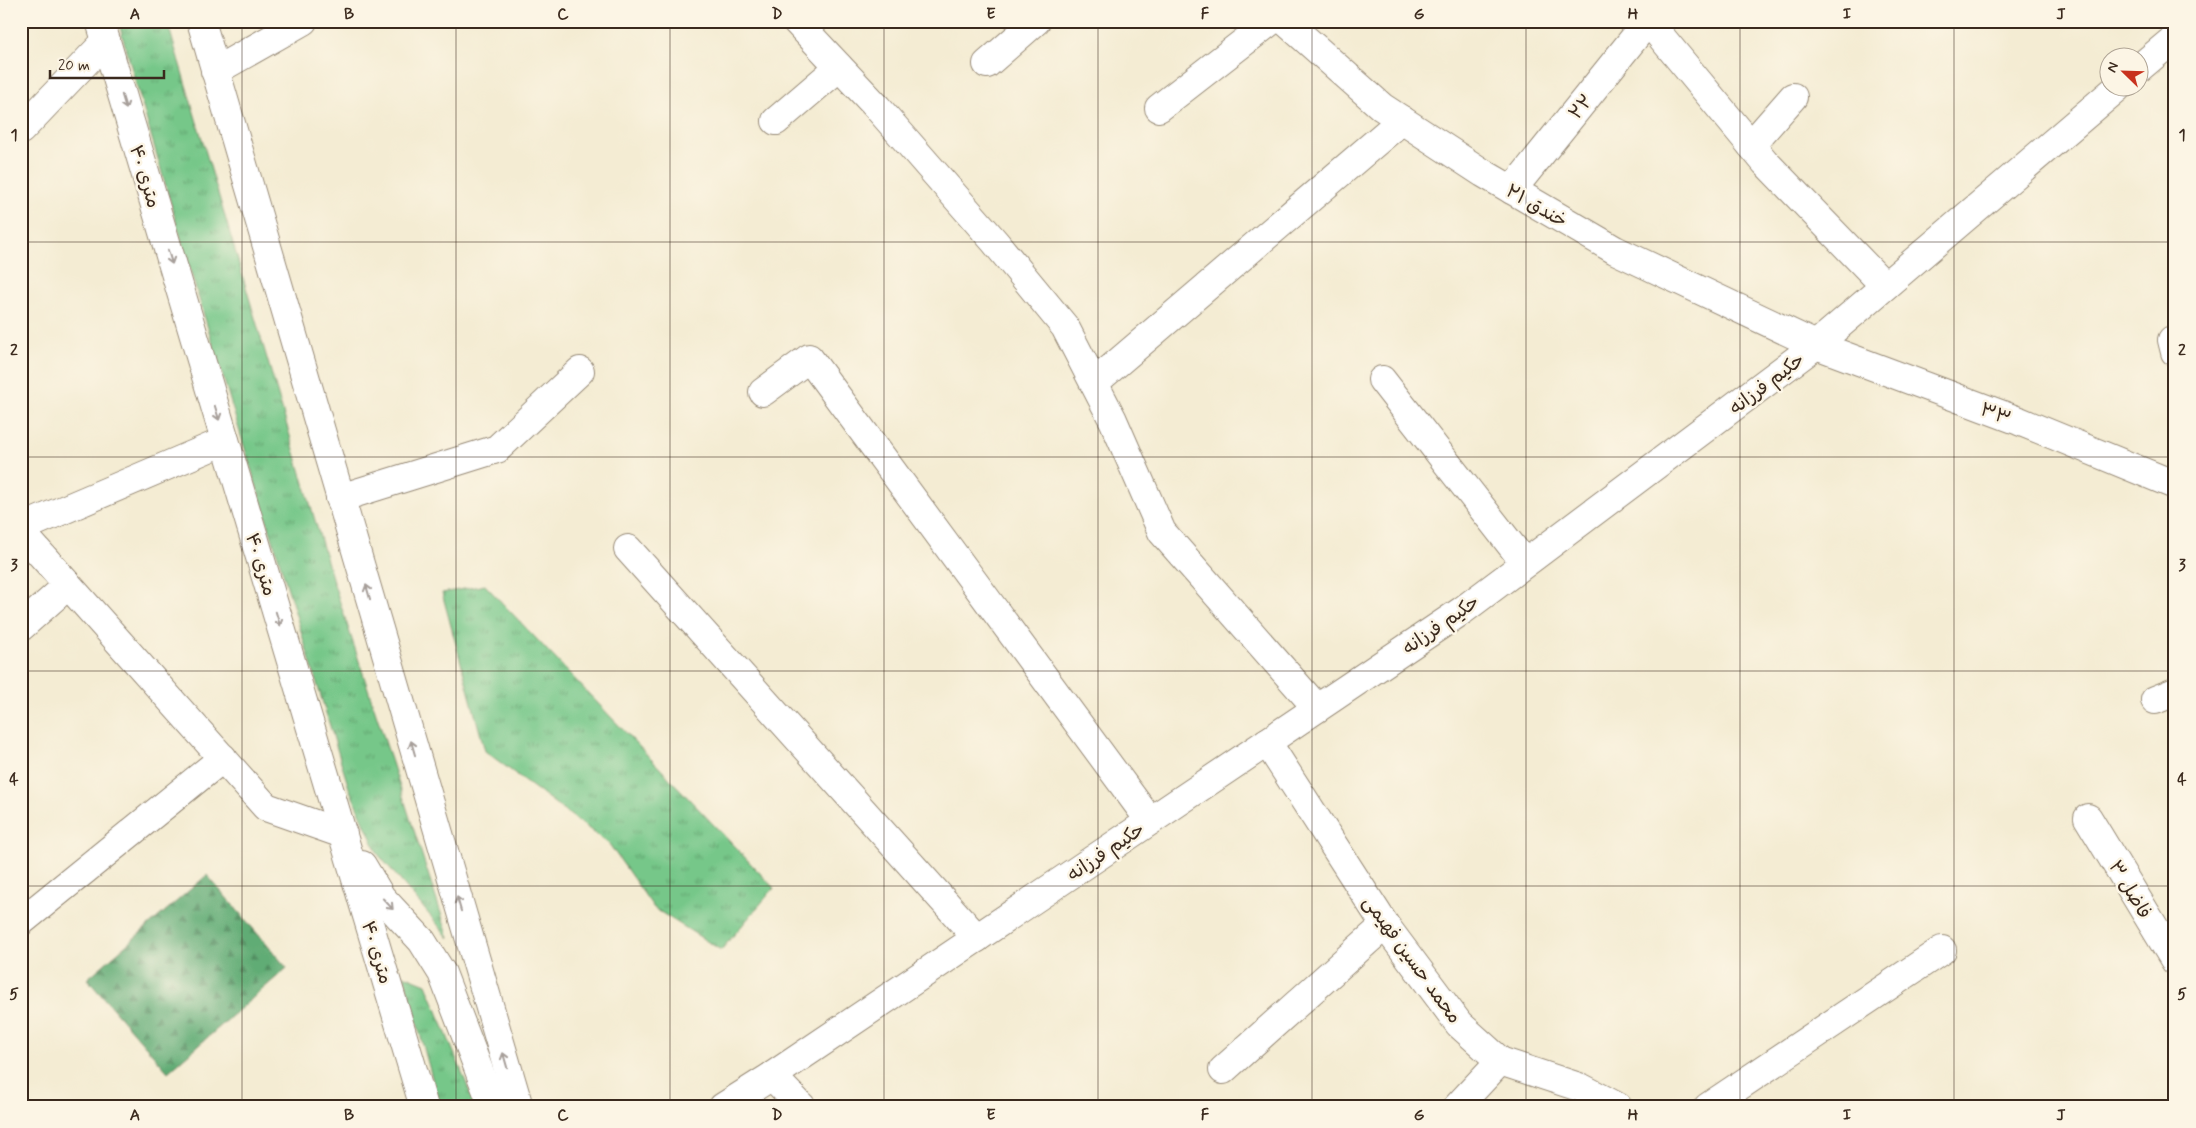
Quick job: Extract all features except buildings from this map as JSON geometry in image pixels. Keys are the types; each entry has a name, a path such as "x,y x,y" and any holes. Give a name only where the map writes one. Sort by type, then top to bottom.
{"street":[{"path":"201,21 513,1103"},
{"path":"215,71 303,21"},
{"path":"796,21 877,107 995,242 1065,327 1113,420 1162,532 1317,708"},
{"path":"987,64 1036,21"},
{"path":"1159,108 1271,21"},
{"name":"۲۱ خندق","path":"1285,21 1382,107 1512,190 1615,250 1816,345"},
{"path":"1648,21 1751,145 1885,286"},
{"name":"۲۲","path":"1512,190 1648,21"},
{"path":"21,130 103,31"},
{"name":"۴۰ متری","path":"103,31 424,1107"},
{"path":"2148,61 2175,38"},
{"path":"776,121 839,67"},
{"path":"1751,145 1793,96"},
{"name":"حکیم فرزانه","path":"723,1107 772,1076 1462,610 1816,345 2105,98"},
{"path":"1094,383 1402,120"},
{"name":"۳۳","path":"1816,345 2018,421 2175,485"},
{"path":"763,392 809,358 1150,821"},
{"path":"340,498 497,449 580,371"},
{"path":"1382,380 1525,563"},
{"path":"225,441 21,530 266,807 342,834 381,897 422,941 442,973 513,1103"},
{"path":"628,548 977,938"},
{"path":"21,627 68,585"},
{"name":"محمد حسین فهیمی","path":"1267,742 1385,924 1459,1024 1500,1061 1582,1088 1618,1107"},
{"path":"22,921 222,758"},
{"name":"فاضل ۳","path":"2088,818 2175,961"},
{"path":"1223,1070 1385,924"},
{"path":"1708,1107 1942,950"},
{"path":"1457,1107 1500,1061"},
{"path":"772,1076 802,1107"}],"green space":[{"path":"118,21 167,21 333,581 449,938 378,854 349,788 188,263"},
{"path":"485,585 774,888 721,950 654,908 609,844 485,751 442,593"},
{"path":"207,875 287,968 168,1072 87,979"},
{"path":"404,975 426,984 476,1107 440,1107"}]}
